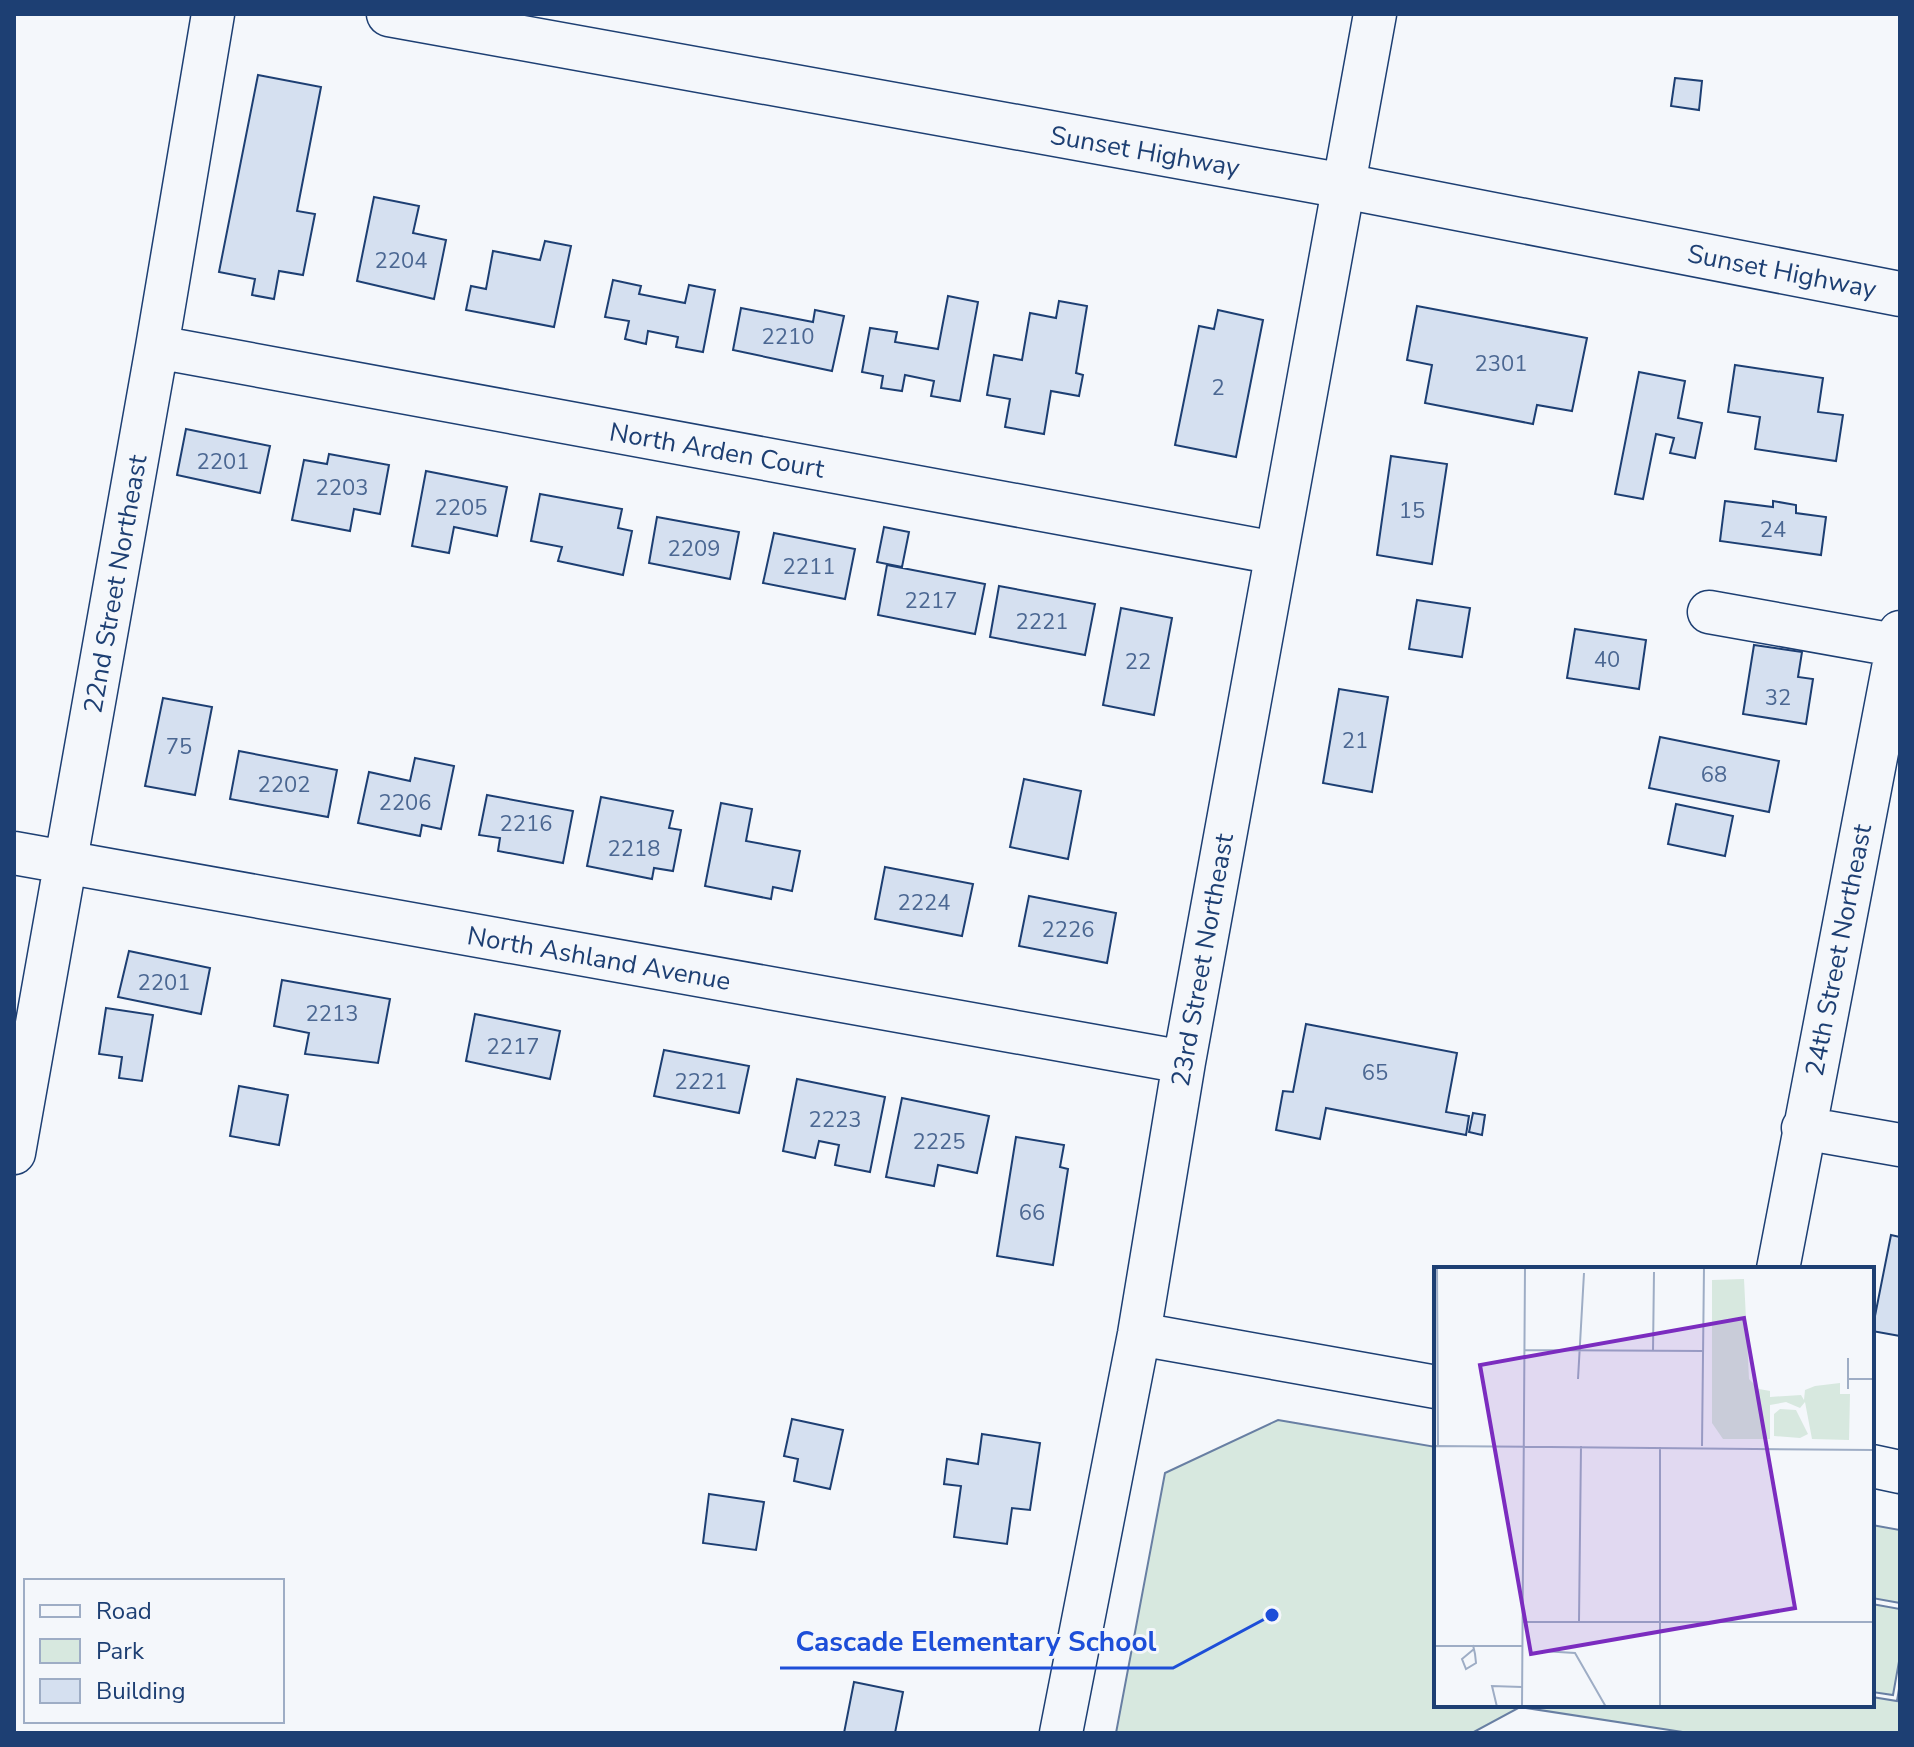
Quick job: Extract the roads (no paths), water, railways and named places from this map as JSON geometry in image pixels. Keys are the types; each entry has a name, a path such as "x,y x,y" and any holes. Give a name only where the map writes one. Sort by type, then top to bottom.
{"highway":[{"name":"Sunset Highway","path":"389,14 1344,186 1900,294"}],"street":[{"name":"22nd Street Northeast","path":"14,1153 213,14"},
{"name":"23rd Street Northeast","path":"1061,1733 1139,1334 1184,1062 1375,14"},
{"name":"North Arden Court","path":"157,347 1276,553"},
{"path":"1709,612 1899,641"},
{"name":"24th Street Northeast","path":"1778,1267 1899,641"},
{"name":"North Ashland Avenue","path":"14,853 1184,1062"},
{"path":"1803,1128 1900,1145"},
{"path":"1139,1334 1434,1387"},
{"path":"1874,1466 1900,1472"}],"place":[{"name":"Cascade Elementary School","path":"1272,1615"}]}
